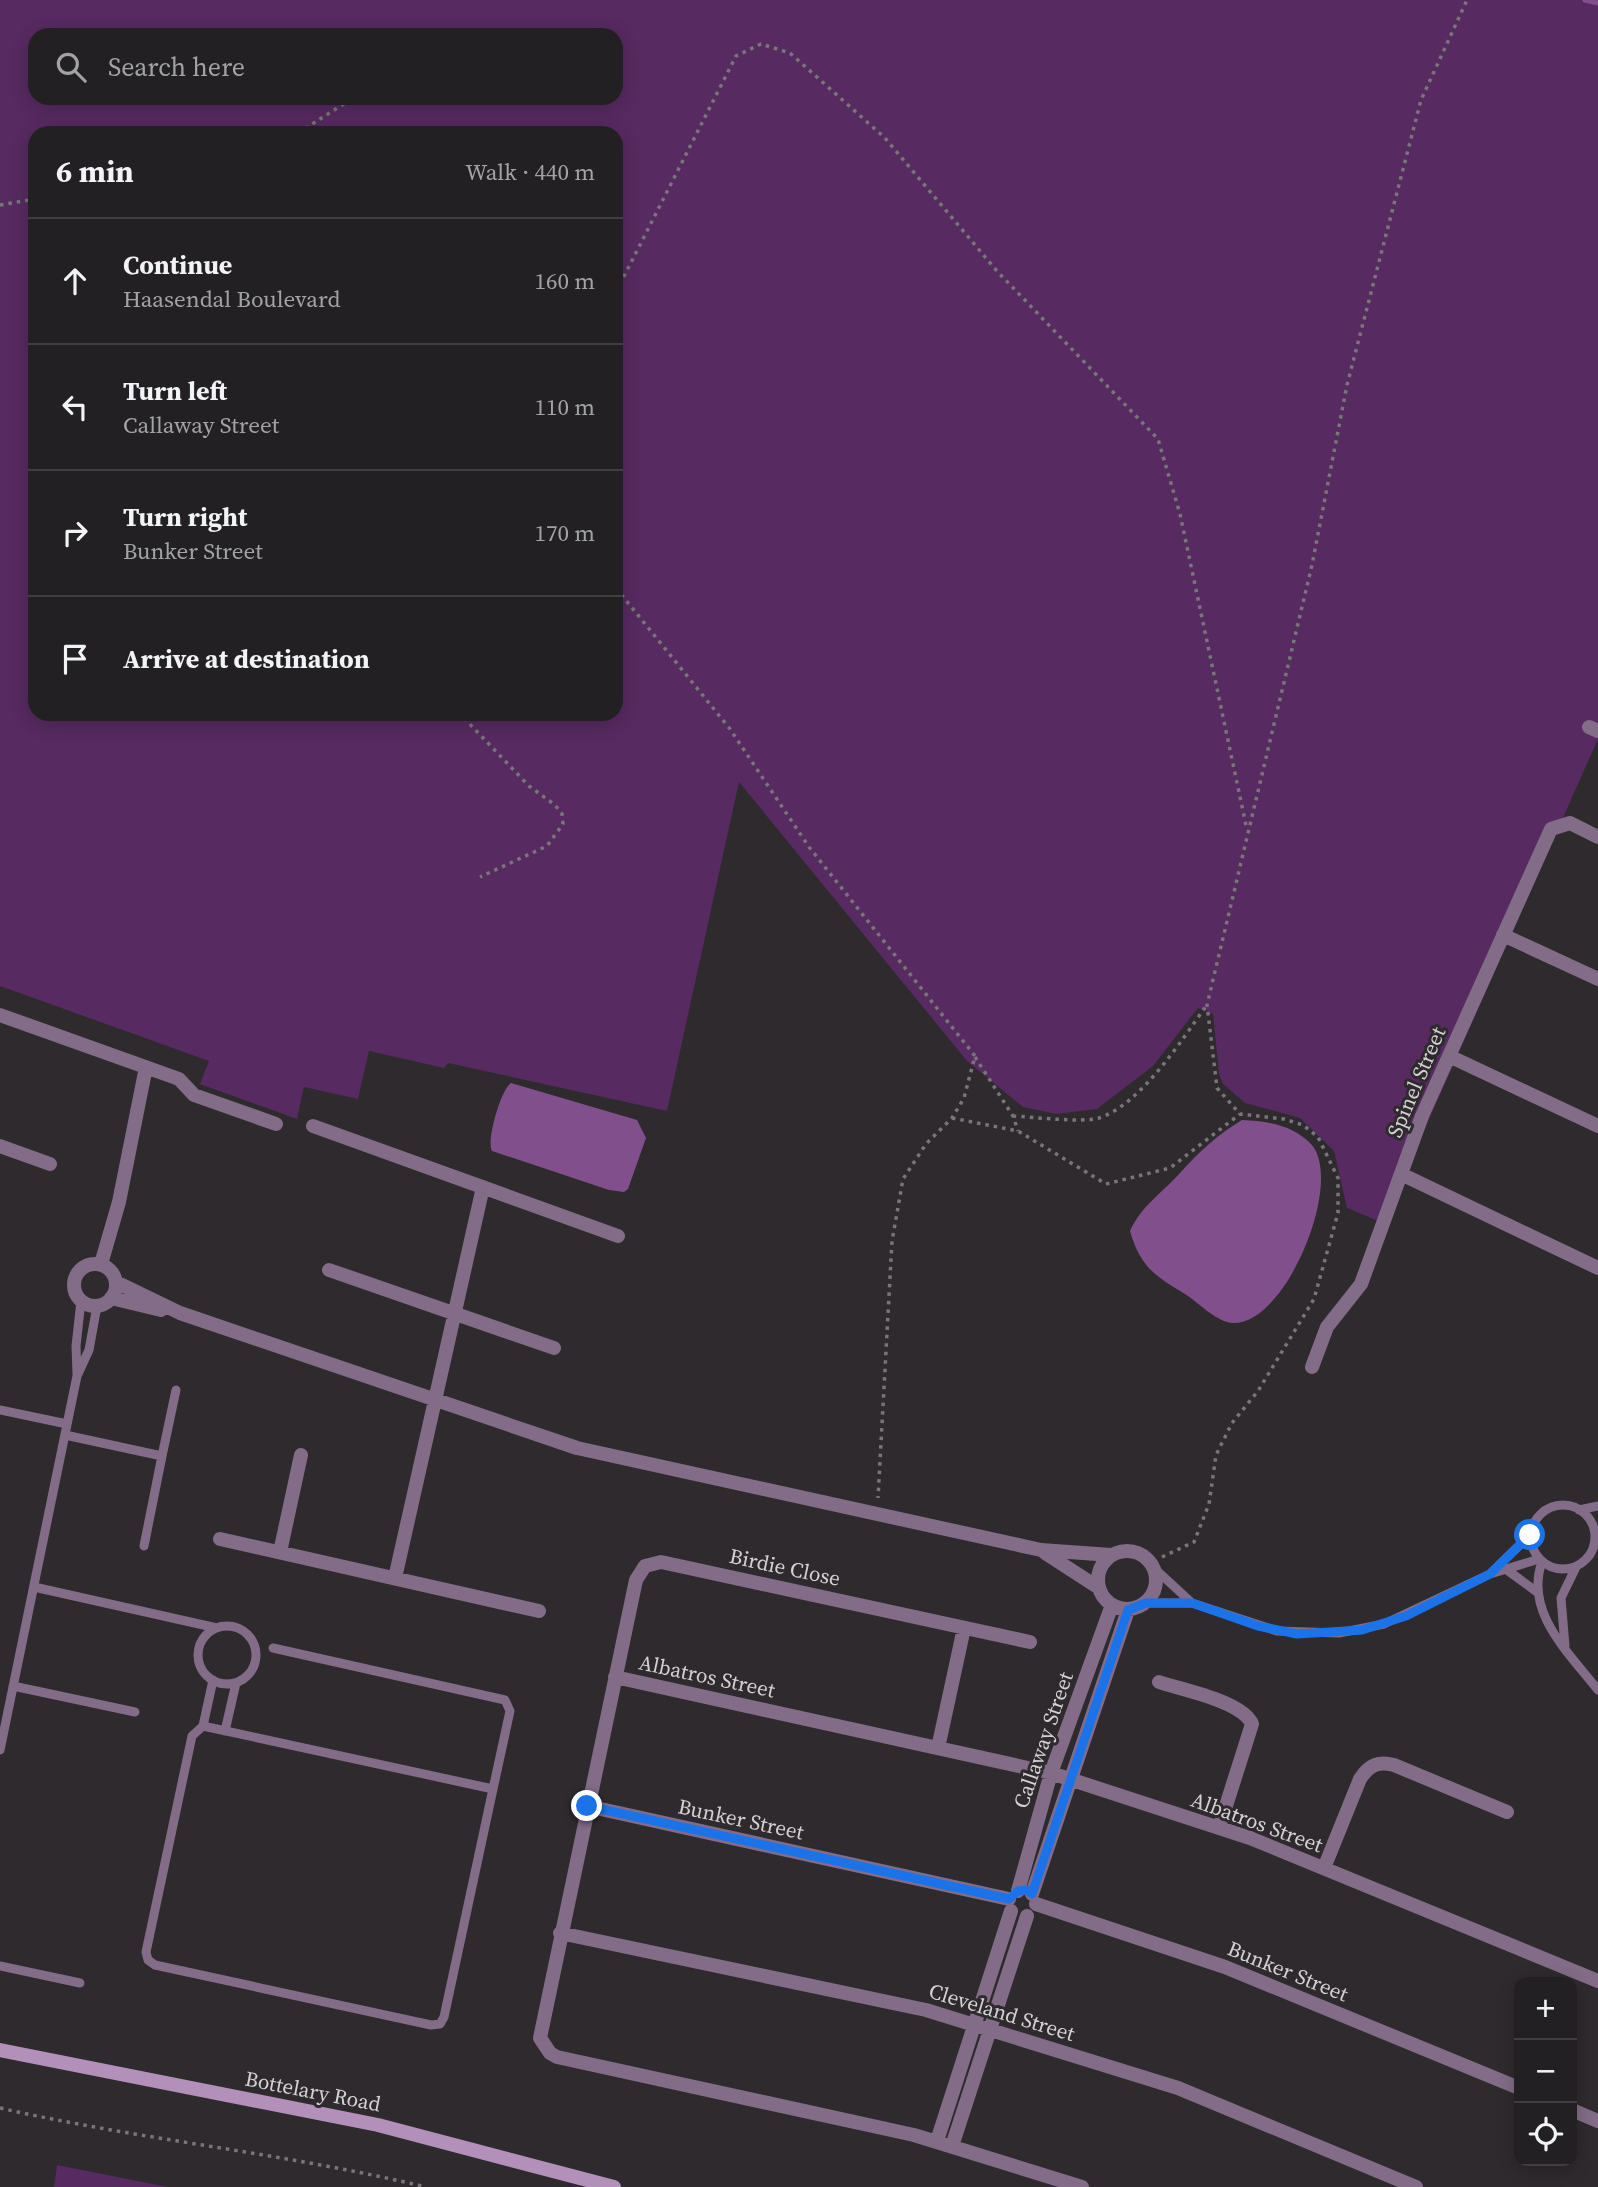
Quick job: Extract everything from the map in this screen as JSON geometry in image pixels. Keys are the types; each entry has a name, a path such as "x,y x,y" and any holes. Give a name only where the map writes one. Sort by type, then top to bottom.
{"main road":[{"name":"Bottelary Road","path":"0,2050 378,2126 614,2187"}],"street":[{"name":"Spinel Street","path":"1312,1367 1327,1326 1361,1284 1401,1174 1449,1056 1551,829 1570,823 1598,837"},
{"path":"1503,935 1598,979"},
{"path":"0,1015 179,1079 194,1095 276,1124"},
{"path":"1449,1056 1598,1126"},
{"path":"101,1264 119,1202 146,1067"},
{"path":"313,1126 618,1236"},
{"path":"0,1146 50,1164"},
{"path":"1401,1174 1598,1268"},
{"path":"395,1578 483,1188"},
{"path":"180,1313 116,1282 108,1268 101,1264 85,1266 74,1279 73,1287 81,1301 97,1306 111,1298 180,1313 601,1455 1041,1550 1111,1555 1132,1551 1153,1565 1157,1583 1146,1603 1128,1610 1112,1605 1099,1588 1041,1550"},
{"path":"329,1270 554,1349"},
{"path":"111,1298 116,1282"},
{"path":"280,1552 301,1455"},
{"path":"220,1539 539,1611"},
{"path":"1099,1588 1098,1574 1111,1555"},
{"name":"Birdie Close","path":"615,1677 636,1580 645,1566 652,1562 1030,1642"},
{"name":"Callaway Street","path":"937,2141 1051,1773 1112,1605"},
{"name":"Callaway Street","path":"952,2146 1128,1610"},
{"path":"938,1748 964,1628"},
{"name":"Albatros Street","path":"1082,2187 937,2141 550,2053 544,2047 539,2031 615,1677 1051,1773 1219,1828 1324,1868 1598,1981"},
{"path":"1159,1682 1232,1706 1248,1716 1252,1724 1219,1828"},
{"path":"1324,1868 1360,1779 1366,1770 1378,1763 1394,1765 1507,1812"},
{"name":"Bunker Street","path":"587,1806 1013,1900"},
{"path":"1027,1890 1032,1905 1016,1916 1013,1900 1027,1890"},
{"name":"Bunker Street","path":"1032,1905 1225,1967 1514,2086"},
{"name":"Cleveland Street","path":"560,1933 926,2010 975,2024 1178,2088 1416,2187"},
{"path":"1577,2112 1598,2121"}],"lane":[{"path":"77,1376 76,1346 81,1301"},
{"path":"0,1750 77,1376 89,1350 97,1306"},
{"path":"144,1546 176,1390"},
{"path":"0,1410 67,1424"},
{"path":"65,1436 162,1456"},
{"path":"1576,1567 1558,1569 1540,1561 1532,1548 1530,1535 1535,1520 1548,1509 1563,1505 1579,1510 1598,1506"},
{"path":"1565,1648 1561,1598 1576,1567 1584,1561 1596,1542 1592,1525 1579,1510"},
{"path":"1490,1574 1530,1535"},
{"path":"1146,1603 1192,1603 1277,1630 1339,1633 1395,1620 1490,1574 1540,1561"},
{"path":"1540,1561 1537,1592 1544,1616 1598,1690"},
{"path":"1153,1565 1192,1603"},
{"path":"1507,1570 1537,1592"},
{"path":"34,1587 217,1628 240,1629 254,1646 253,1668 236,1683 225,1731"},
{"path":"183,1620 196,1631 200,1644 201,1668 213,1680 236,1683"},
{"path":"200,1644 217,1628"},
{"path":"213,1680 203,1726 192,1736 146,1952 148,1960 155,1965 392,2017 431,2025 440,2024 444,2017 510,1711 505,1700 272,1648"},
{"path":"13,1686 135,1712"},
{"path":"203,1726 493,1789"},
{"path":"0,1966 80,1983"}],"path":[{"path":"1153,1565 1194,1542 1209,1504 1216,1455 1232,1423 1258,1391 1314,1299 1338,1213 1338,1178 1318,1137 1303,1125 1284,1119 1240,1114 1217,1088 1208,1005 1247,832 1275,732 1348,385 1421,100 1467,0"},
{"path":"623,278 736,56 761,44 790,53 885,138 996,270 1158,439 1180,514 1247,832"},
{"path":"309,126 342,105"},
{"path":"0,205 28,200"},
{"path":"623,597 730,729 809,847 975,1056 1013,1116 1018,1131"},
{"path":"466,721 529,786 555,805 562,814 563,824 547,846 480,877"},
{"path":"1013,1116 1099,1118 1138,1093 1171,1055 1208,1005"},
{"path":"877,1515 892,1241 903,1179 926,1144 952,1118 964,1098 975,1056"},
{"path":"952,1118 1018,1131 1105,1184 1170,1168 1240,1114"},
{"path":"0,2108 80,2126 336,2165 426,2187"}],"shaded area":[{"path":"0,0 1598,0 1598,739 1383,1223 1347,1208 1334,1151 1300,1118 1245,1103 1223,1084 1219,1074 1213,1014 1198,1008 1153,1066 1097,1109 1056,1114 1023,1107 967,1061 739,782 667,1111 448,1063 444,1068 369,1051 358,1099 304,1087 297,1119 200,1084 209,1061 0,986"},
{"path":"511,1083 637,1120 646,1138 628,1189 624,1192 609,1190 492,1151 491,1137 495,1116"},
{"path":"1242,1120 1261,1121 1288,1128 1311,1144 1320,1162 1321,1188 1305,1248 1290,1277 1272,1301 1253,1317 1233,1323 1215,1316 1158,1277 1139,1254 1130,1231 1146,1207 1195,1158"},
{"path":"57,2165 168,2187 54,2187"}],"waterway":[{"path":"1585,0 1598,3"}],"route":[{"path":"587,1806 1009,1899 1022,1890 1032,1894 1128,1610 1146,1603 1192,1603 1258,1626 1297,1634 1316,1635 1362,1630 1406,1616 1490,1574 1530,1535"}]}
